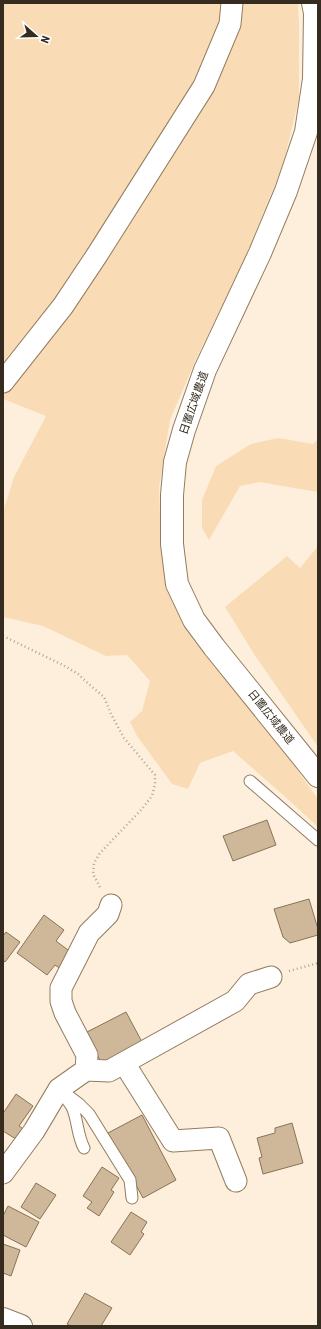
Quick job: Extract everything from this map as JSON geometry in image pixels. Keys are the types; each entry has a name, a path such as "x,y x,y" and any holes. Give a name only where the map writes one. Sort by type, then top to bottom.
{"street":[{"path":"3,382 63,306 98,256 204,86 230,24 232,3"},
{"name":"日置広域農道","path":"314,3 314,79 306,132 286,191 260,253 205,370 184,430 175,462 172,495 172,544 177,584 194,620 318,776"},
{"path":"86,1070 88,1055 65,1014 61,1001 61,988 89,933 108,914 111,905"},
{"path":"3,1173 34,1131 59,1089 86,1070 109,1071 235,1001 248,984 271,977"},
{"path":"124,1063 173,1141 219,1138 236,1181"},
{"path":"3,1319 21,1326"}],"lane":[{"path":"250,781 318,840"},
{"path":"59,1089 72,1106 79,1140 84,1148"},
{"path":"59,1089 79,1104 89,1114 130,1180 132,1198"}],"path":[{"path":"3,636 73,671 91,686 104,698 124,738 155,775 156,784 152,796 142,809 100,852 94,863 93,874 111,905"},
{"path":"271,977 318,962"}],"shaded area":[{"path":"3,3 298,3 299,99 283,165 240,270 196,359 170,420 159,488 161,541 166,589 194,641 288,757 318,799 318,827 233,751 200,763 188,789 172,784 137,736 130,722 142,711 150,681 127,655 106,656 43,626 3,617 3,512 14,477 46,416 3,399"},
{"path":"278,438 313,444 318,439 318,492 259,482 240,486 209,540 202,528 202,500 216,466 251,444"},
{"path":"318,546 318,747 254,654 225,607 287,556 300,568"}],"building":[{"path":"267,820 276,845 233,861 223,836"},
{"path":"309,899 318,929 318,935 290,943 283,937 274,909"},
{"path":"44,915 64,930 56,941 72,953 61,969 55,965 47,975 17,953"},
{"path":"6,932 20,942 5,962 3,961 3,936"},
{"path":"126,1012 142,1042 102,1064 85,1033"},
{"path":"16,1094 33,1106 19,1126 26,1131 19,1141 3,1131 3,1111 4,1112"},
{"path":"142,1115 176,1180 143,1198 108,1133"},
{"path":"292,1123 303,1163 263,1174 259,1158 262,1157 257,1138 275,1133 275,1128"},
{"path":"102,1167 119,1178 111,1190 114,1192 99,1216 87,1208 92,1202 83,1196"},
{"path":"36,1183 56,1195 40,1219 21,1207"},
{"path":"8,1206 39,1222 26,1247 3,1235 3,1216"},
{"path":"131,1212 147,1222 141,1232 144,1234 130,1255 111,1242"},
{"path":"3,1244 20,1250 11,1276 3,1273"},
{"path":"85,1293 112,1308 101,1326 71,1326 67,1324"}]}
